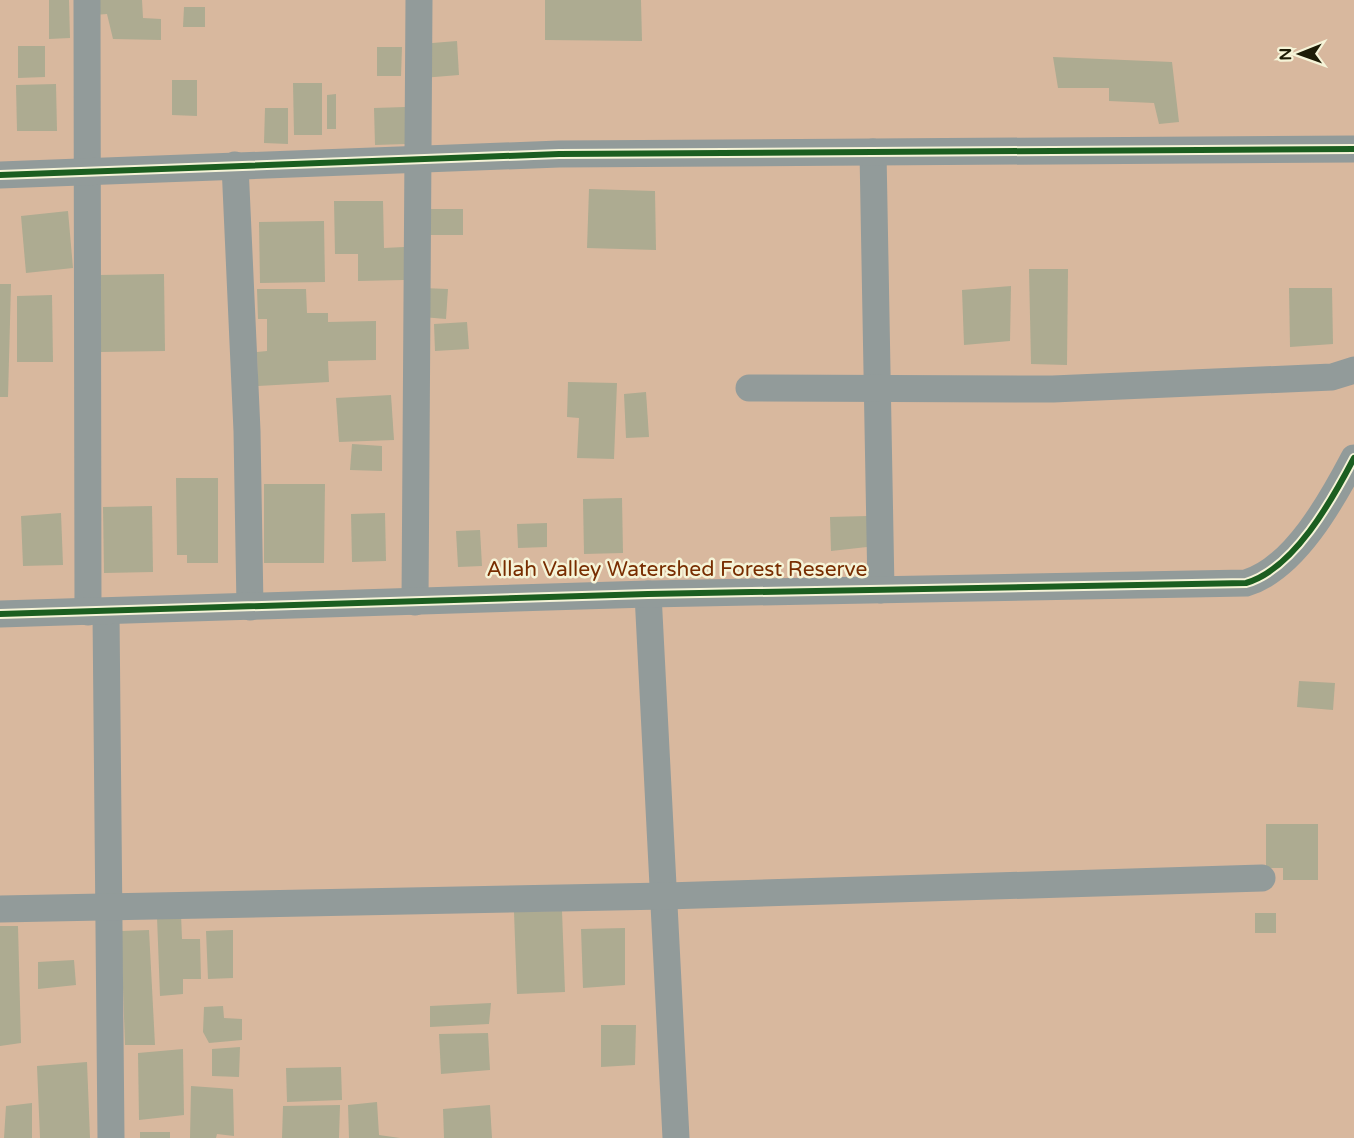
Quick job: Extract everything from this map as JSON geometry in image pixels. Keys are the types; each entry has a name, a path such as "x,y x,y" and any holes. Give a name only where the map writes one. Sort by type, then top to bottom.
{"street":[{"path":"87,0 86,171 111,1138"},
{"path":"415,602 418,0"},
{"path":"0,175 559,154 1354,149"},
{"path":"873,152 881,590"},
{"path":"235,165 248,431 250,607"},
{"path":"749,388 999,390 1332,376 1354,370"},
{"path":"0,614 648,594 1217,585 1260,579 1273,570 1300,542 1337,489 1354,458"},
{"path":"648,594 666,896 676,1138"},
{"path":"0,909 666,896 1262,878"}],"green space":[{"name":"Allah Valley Watershed Forest Reserve","path":"0,0 1354,0 1354,1138 0,1138"}],"building":[{"path":"49,0 69,0 70,38 49,39"},
{"path":"92,0 142,0 143,18 161,19 161,40 113,39 107,14 94,15"},
{"path":"545,0 641,0 642,41 545,40"},
{"path":"184,7 205,7 205,27 183,27"},
{"path":"457,41 459,75 422,78 420,44"},
{"path":"18,46 45,46 45,77 18,78"},
{"path":"377,47 402,47 401,76 377,76"},
{"path":"1053,57 1172,62 1179,122 1159,124 1154,103 1109,101 1109,88 1058,88"},
{"path":"172,80 197,80 197,116 172,115"},
{"path":"293,83 322,83 322,135 294,135"},
{"path":"56,84 57,131 17,131 16,85"},
{"path":"336,94 336,129 327,129 327,95"},
{"path":"405,107 406,144 375,145 374,108"},
{"path":"265,108 288,108 288,144 264,143"},
{"path":"589,189 655,191 656,250 587,248"},
{"path":"334,201 383,201 384,248 404,247 404,280 358,281 358,254 335,254"},
{"path":"430,209 463,209 463,235 430,235"},
{"path":"68,211 73,268 26,273 21,216"},
{"path":"324,221 325,282 260,283 259,222"},
{"path":"1029,269 1068,269 1067,365 1031,364"},
{"path":"164,274 165,351 101,352 99,275"},
{"path":"0,284 11,284 8,397 0,397"},
{"path":"1011,286 1010,341 964,345 962,290"},
{"path":"423,288 448,289 446,319 422,317"},
{"path":"1289,288 1332,288 1333,344 1290,347"},
{"path":"257,289 306,289 307,313 328,313 328,322 376,321 376,360 328,361 329,382 258,386 257,352 267,351 267,319 258,319"},
{"path":"52,295 53,362 17,362 17,296"},
{"path":"467,322 469,349 435,351 434,324"},
{"path":"568,382 617,383 614,459 577,458 579,418 567,417"},
{"path":"646,392 649,437 626,438 624,394"},
{"path":"391,395 394,440 339,442 336,398"},
{"path":"352,444 382,446 382,471 350,470"},
{"path":"176,478 218,478 218,563 187,563 187,555 177,555"},
{"path":"264,484 325,484 324,563 264,563"},
{"path":"622,498 623,553 584,554 583,499"},
{"path":"152,506 153,572 104,573 103,507"},
{"path":"61,513 63,565 23,566 21,516"},
{"path":"385,513 386,561 352,562 351,514"},
{"path":"867,516 867,547 831,551 830,517"},
{"path":"547,523 547,547 518,548 517,524"},
{"path":"480,530 482,566 458,567 456,531"},
{"path":"1299,681 1335,683 1333,710 1297,707"},
{"path":"1266,824 1318,824 1318,880 1283,880 1283,868 1266,868"},
{"path":"562,911 565,992 517,994 514,912"},
{"path":"1255,913 1276,913 1276,933 1255,933"},
{"path":"181,914 182,939 200,939 201,979 183,979 183,994 160,996 157,917"},
{"path":"0,926 18,926 21,1043 0,1046"},
{"path":"625,928 625,985 583,988 581,929"},
{"path":"149,930 155,1045 125,1045 121,931"},
{"path":"233,930 233,978 208,979 206,931"},
{"path":"74,960 76,985 38,989 38,962"},
{"path":"491,1003 489,1024 430,1027 430,1006"},
{"path":"223,1006 224,1018 242,1019 242,1040 209,1043 203,1032 204,1007"},
{"path":"601,1025 636,1025 635,1065 601,1067"},
{"path":"488,1033 490,1070 441,1074 439,1034"},
{"path":"240,1047 239,1077 212,1076 212,1049"},
{"path":"183,1049 184,1115 139,1120 138,1053"},
{"path":"87,1062 90,1138 40,1138 37,1066"},
{"path":"341,1067 342,1100 287,1102 286,1068"},
{"path":"191,1086 233,1089 234,1136 217,1134 216,1138 190,1138"},
{"path":"377,1102 379,1135 400,1138 349,1138 348,1105"},
{"path":"32,1103 32,1138 4,1138 6,1106"},
{"path":"340,1105 339,1138 282,1138 283,1106"},
{"path":"490,1105 492,1138 444,1138 443,1109"},
{"path":"140,1132 170,1132 170,1138 140,1138"}],"cycle path":[{"path":"0,175 559,154 1354,149"},
{"path":"0,614 648,594 1246,583 1264,575 1280,563 1310,531 1354,458"}]}
